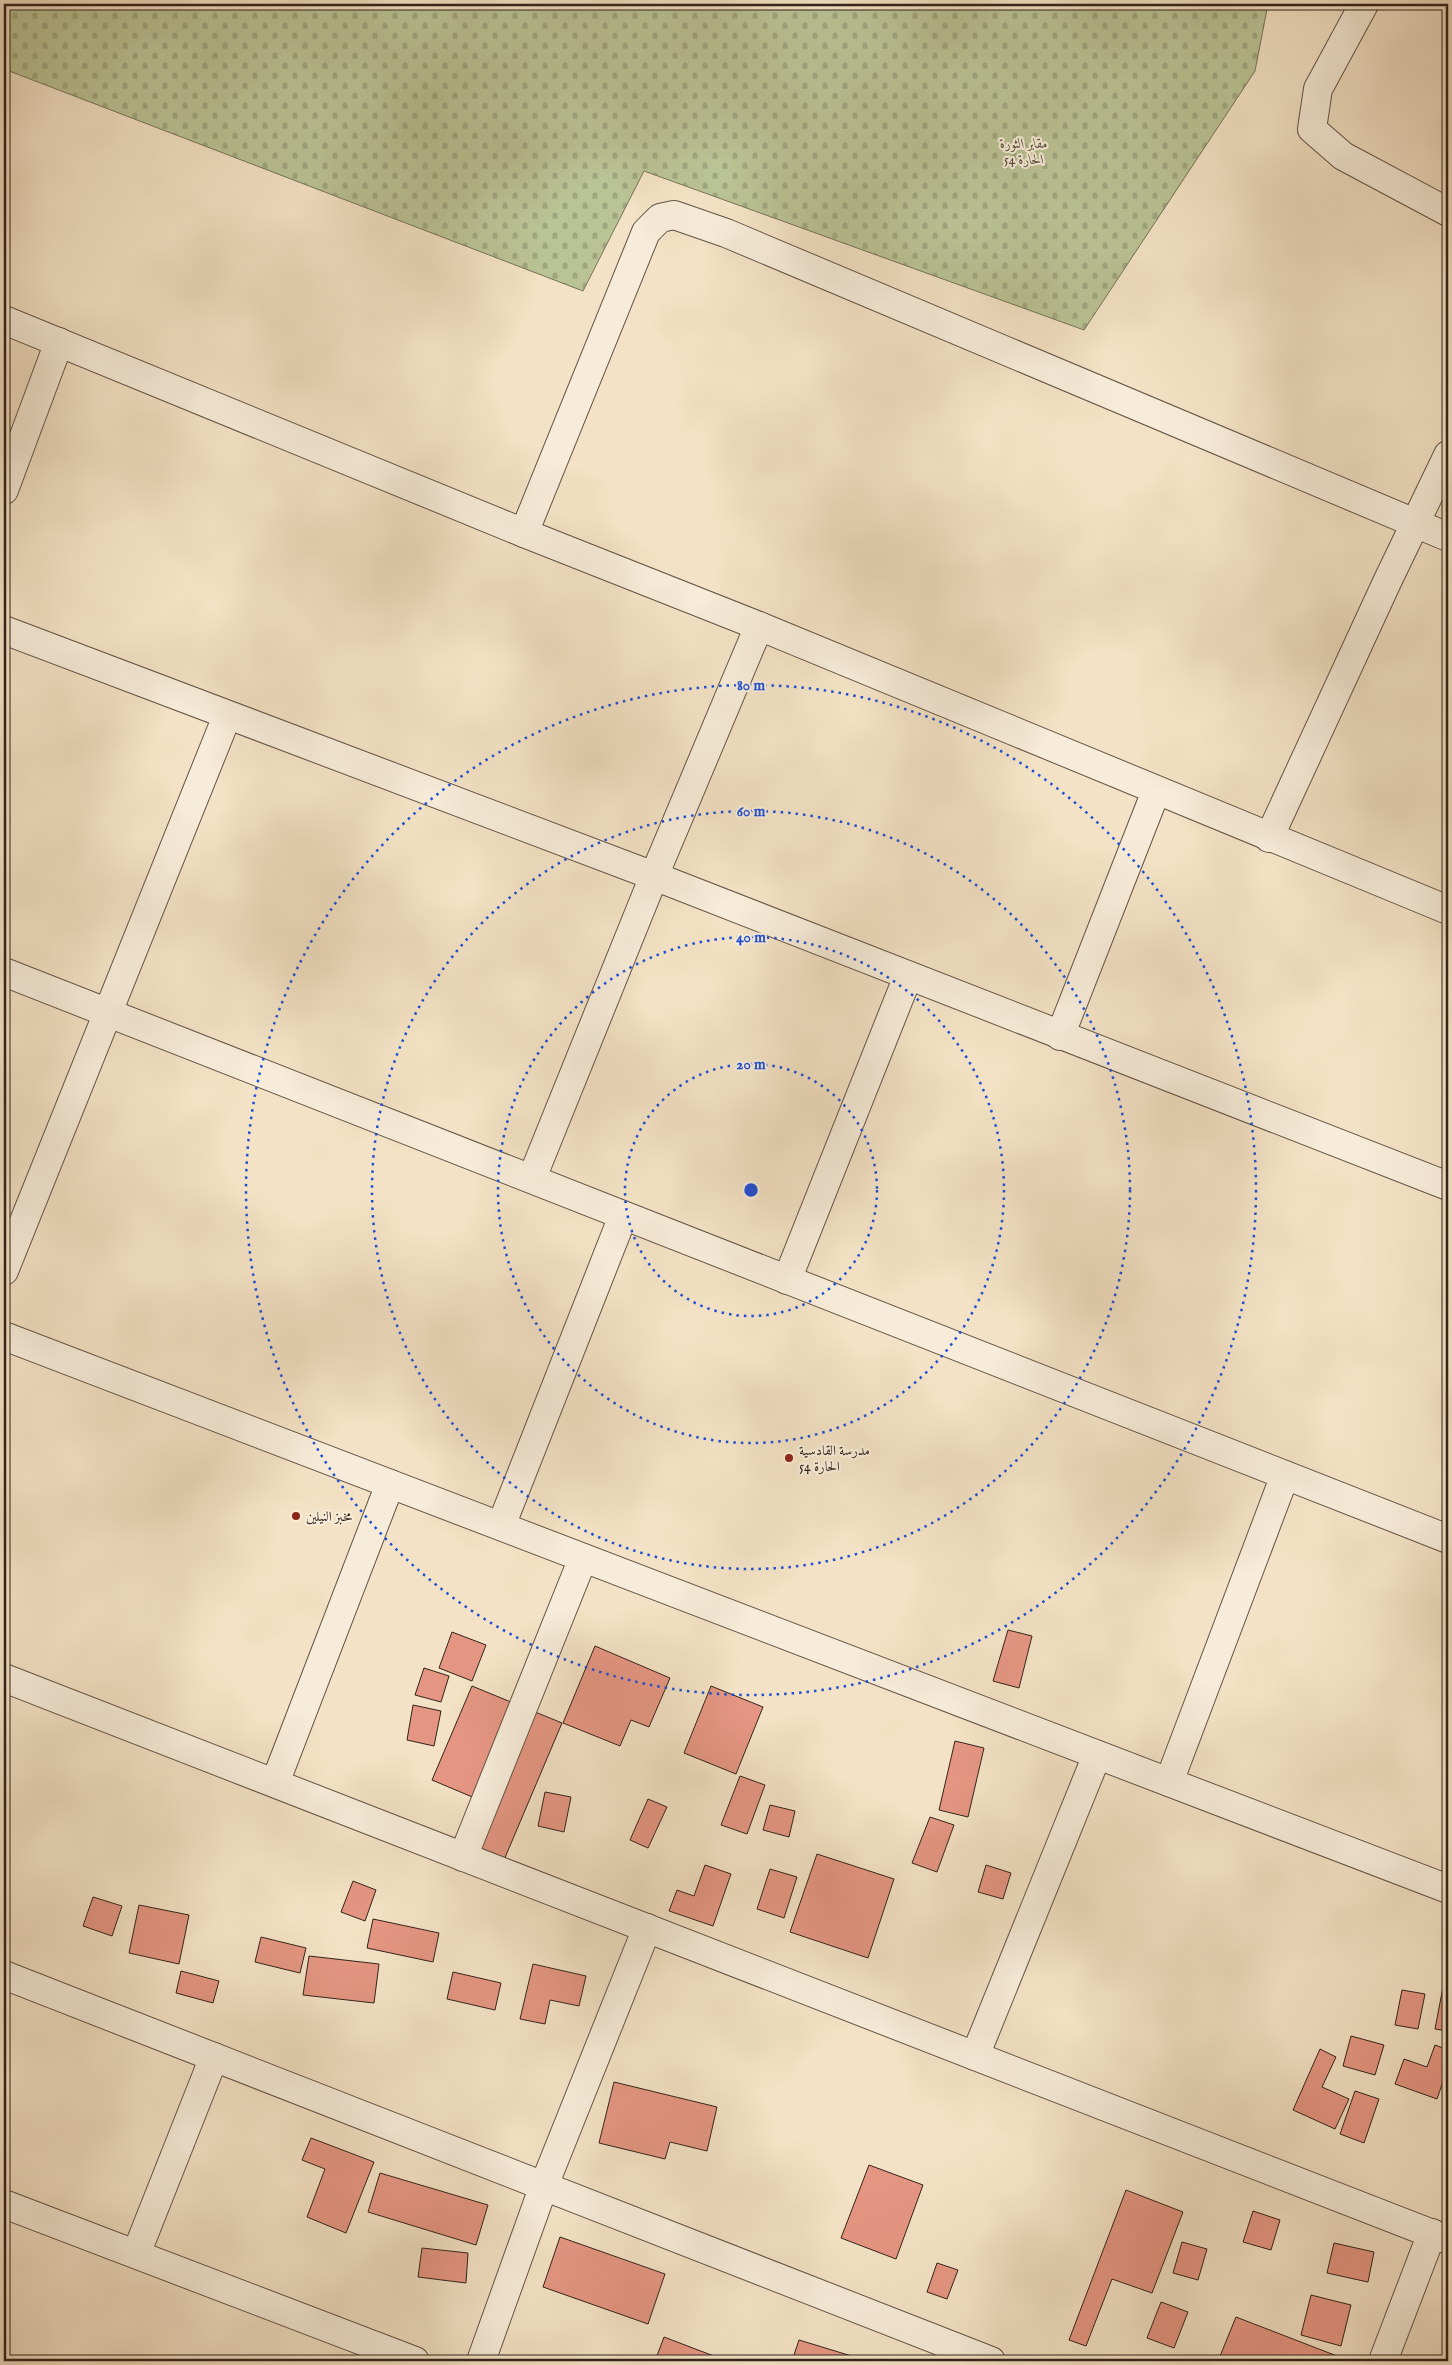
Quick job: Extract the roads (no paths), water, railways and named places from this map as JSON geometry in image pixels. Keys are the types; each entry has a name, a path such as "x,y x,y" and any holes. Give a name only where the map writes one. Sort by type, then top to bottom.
{"street":[{"path":"1364,4 1318,89 1312,129 1343,156 1448,212"},
{"path":"524,533 646,232 660,218 674,215 726,233 1448,537"},
{"path":"4,320 524,533 759,626 1269,838 1448,910"},
{"path":"4,490 59,342"},
{"path":"1269,838 1448,455"},
{"path":"532,1178 654,876 759,626"},
{"path":"4,630 654,876 1448,1186"},
{"path":"4,1270 227,716"},
{"path":"1060,1036 1156,791"},
{"path":"4,972 1448,1539"},
{"path":"787,1280 908,976"},
{"path":"502,1526 623,1216"},
{"path":"4,1336 1448,1889"},
{"path":"1169,1782 1285,1475"},
{"path":"275,1783 390,1484"},
{"path":"463,1857 583,1558"},
{"path":"4,1678 1440,2237 1383,2361"},
{"path":"975,2056 1097,1755"},
{"path":"481,2361 543,2188 647,1928"},
{"path":"4,1975 543,2188 991,2361"},
{"path":"136,2254 214,2057"},
{"path":"4,2204 415,2361"}],"place":[{"name":"مدرسة القادسية الحارة 54","path":"789,1458"},
{"name":"مخبز النيلين","path":"296,1516"}],"park label":[{"name":"مقابر الثورة الحارة 54","path":"1024,152"}]}
